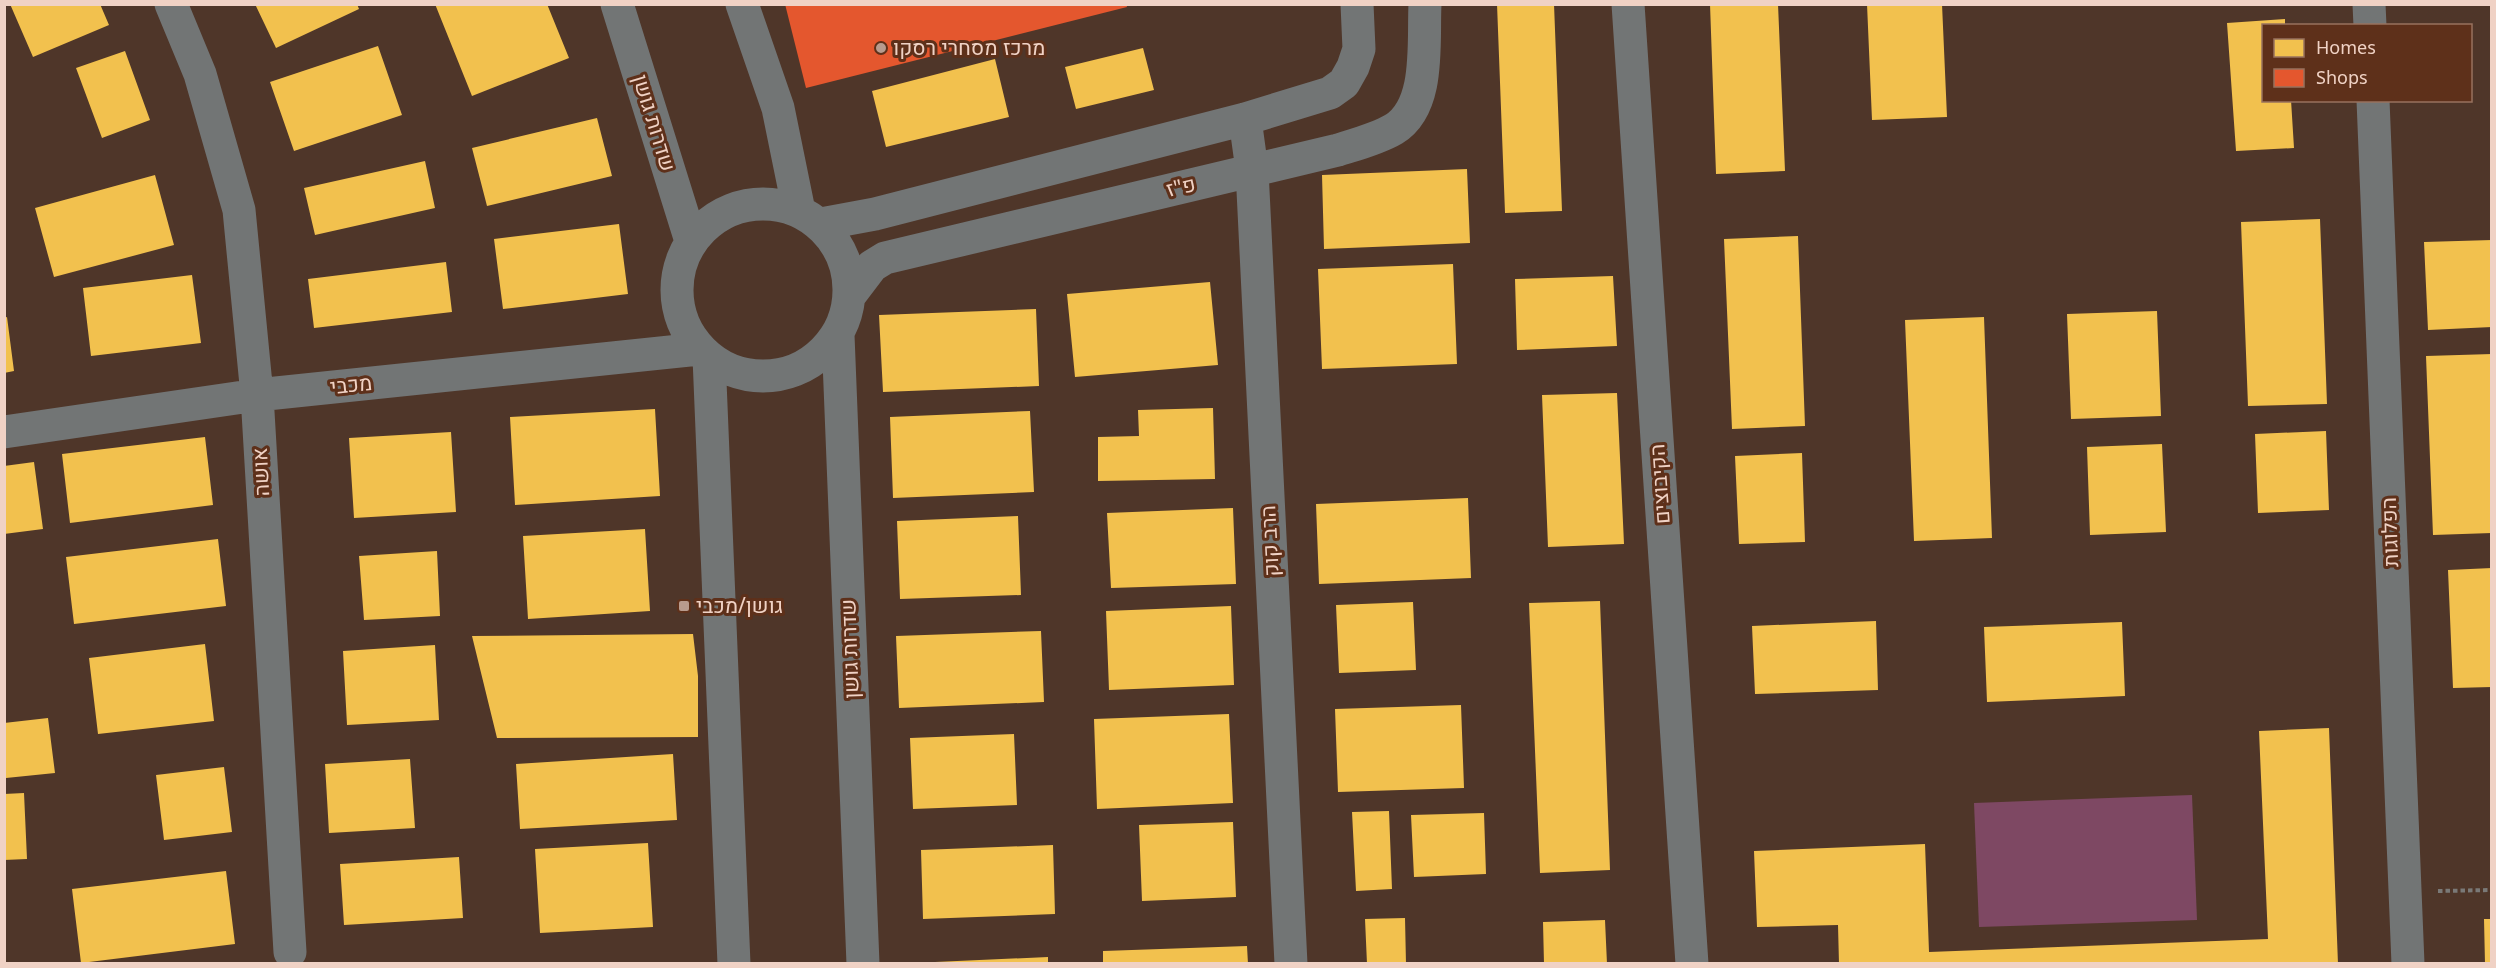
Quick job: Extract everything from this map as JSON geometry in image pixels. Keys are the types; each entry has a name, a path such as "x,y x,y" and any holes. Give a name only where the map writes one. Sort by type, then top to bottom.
{"street":[{"name":"אושה","path":"171,4 200,74 239,210 257,395 290,952"},
{"name":"שדרות גושן","path":"617,4 691,241"},
{"path":"742,4 778,108 810,218"},
{"path":"810,218 875,214 1245,119 1330,93 1344,82 1353,67 1359,49 1357,4"},
{"name":"פ\"ז","path":"850,295 872,266 885,258 1370,140 1396,128 1413,108 1421,87 1425,4"},
{"name":"הקיבוצים","path":"1628,4 1692,963"},
{"path":"2369,4 2370,24"},
{"name":"הפלוגות","path":"2373,102 2408,963"},
{"name":"הרב קוק","path":"1245,119 1252,170 1291,963"},
{"path":"776,204 810,218 834,238 849,274 850,295 846,316 838,335 818,357 792,372 763,376 734,372 704,353 684,324 676,296 679,267 691,241 707,223 728,211 744,206 776,204"},
{"name":"שדרות גושן","path":"838,335 863,963"},
{"name":"מכבי","path":"4,432 257,395 704,353"},
{"path":"704,353 734,963"}],"path":[{"path":"2405,891 2492,890"}],"shaded area":[{"path":"2192,795 2197,920 1979,927 1974,803"}],"building: Homes":[{"path":"10,4 100,4 109,25 33,57"},
{"path":"255,4 357,4 359,9 276,48"},
{"path":"435,4 547,4 569,58 472,96"},
{"path":"1497,4 1554,4 1562,211 1505,213"},
{"path":"1710,4 1778,4 1785,171 1716,174"},
{"path":"1867,4 1942,4 1947,117 1872,120"},
{"path":"2285,19 2285,24 2262,24 2262,102 2291,102 2294,148 2236,151 2227,23"},
{"path":"378,46 402,115 294,151 270,82"},
{"path":"1143,48 1154,90 1076,109 1065,67"},
{"path":"125,51 150,120 102,138 76,68"},
{"path":"995,59 1009,117 886,147 872,91"},
{"path":"597,118 612,176 487,206 472,148"},
{"path":"425,161 435,208 315,235 304,188"},
{"path":"1467,169 1470,243 1324,249 1322,175"},
{"path":"155,175 174,245 54,277 35,208"},
{"path":"2320,219 2327,404 2248,406 2241,222"},
{"path":"619,224 628,294 503,309 494,239"},
{"path":"1798,236 1805,426 1732,429 1724,239"},
{"path":"2492,240 2492,327 2428,330 2424,242"},
{"path":"446,262 452,312 314,328 308,279"},
{"path":"1453,264 1457,364 1322,369 1318,269"},
{"path":"192,275 201,343 91,356 83,288"},
{"path":"1613,276 1617,346 1517,350 1515,279"},
{"path":"1210,282 1218,365 1075,377 1067,294"},
{"path":"1036,309 1039,386 883,392 879,315"},
{"path":"2157,311 2161,416 2071,419 2067,314"},
{"path":"7,317 14,371 4,373 4,318"},
{"path":"1984,317 1992,538 1914,541 1905,320"},
{"path":"2492,354 2492,533 2433,535 2426,356"},
{"path":"1617,393 1624,544 1548,547 1542,395"},
{"path":"1213,408 1215,479 1098,481 1098,437 1139,436 1138,410"},
{"path":"655,409 660,496 515,505 510,417"},
{"path":"1030,411 1034,492 893,498 890,417"},
{"path":"2326,431 2329,510 2258,513 2255,434"},
{"path":"451,432 456,512 354,518 349,438"},
{"path":"205,437 213,505 70,523 62,454"},
{"path":"2162,444 2166,532 2090,535 2087,447"},
{"path":"1802,453 1805,542 1739,544 1735,456"},
{"path":"34,462 43,529 4,534 4,466"},
{"path":"1468,498 1471,578 1319,584 1316,504"},
{"path":"1233,508 1236,584 1111,588 1107,513"},
{"path":"1018,516 1021,595 900,599 897,521"},
{"path":"645,529 650,611 528,619 523,536"},
{"path":"218,539 226,606 74,624 66,557"},
{"path":"437,551 440,616 364,620 359,556"},
{"path":"2492,568 2492,687 2453,688 2448,570"},
{"path":"1600,601 1610,870 1540,873 1529,603"},
{"path":"1413,602 1416,670 1339,673 1336,605"},
{"path":"1231,606 1234,685 1109,690 1106,611"},
{"path":"1876,621 1878,690 1755,694 1752,626"},
{"path":"2122,622 2125,696 1987,702 1984,627"},
{"path":"1041,631 1044,702 899,708 896,636"},
{"path":"693,634 698,676 698,737 497,738 472,636"},
{"path":"205,644 214,721 98,734 89,658"},
{"path":"435,645 439,720 347,725 343,651"},
{"path":"1461,705 1464,788 1338,792 1335,709"},
{"path":"1229,714 1233,803 1097,809 1094,719"},
{"path":"48,718 55,773 6,778 4,723"},
{"path":"2329,728 2338,964 1839,964 1838,925 1757,927 1754,851 1925,844 1929,952 2268,939 2259,731"},
{"path":"1014,734 1017,805 913,809 910,738"},
{"path":"673,754 677,820 520,829 516,764"},
{"path":"410,759 415,828 329,833 325,764"},
{"path":"224,767 232,832 164,840 156,775"},
{"path":"24,793 27,859 4,860 4,794"},
{"path":"1389,811 1392,889 1356,891 1352,812"},
{"path":"1484,813 1486,874 1414,877 1411,815"},
{"path":"1233,822 1236,897 1142,901 1139,825"},
{"path":"648,843 653,927 540,933 535,849"},
{"path":"1053,845 1055,914 923,919 921,850"},
{"path":"459,857 463,918 344,925 340,864"},
{"path":"226,871 235,944 81,963 72,889"},
{"path":"1405,918 1406,964 1367,964 1365,919"},
{"path":"2484,919 2492,919 2492,964 2485,964"},
{"path":"1605,920 1607,964 1544,964 1543,922"},
{"path":"1247,946 1248,964 1103,964 1103,951"},
{"path":"1048,957 1048,964 936,964 935,962"}],"building: Shops":[{"name":"מרכז מסחרי רסקו","path":"785,4 1126,4 1127,7 806,88"}],"place":[{"name":"מרכז מסחרי רסקו","path":"881,48"},
{"name":"גושן/מכבי","path":"684,606"}]}
